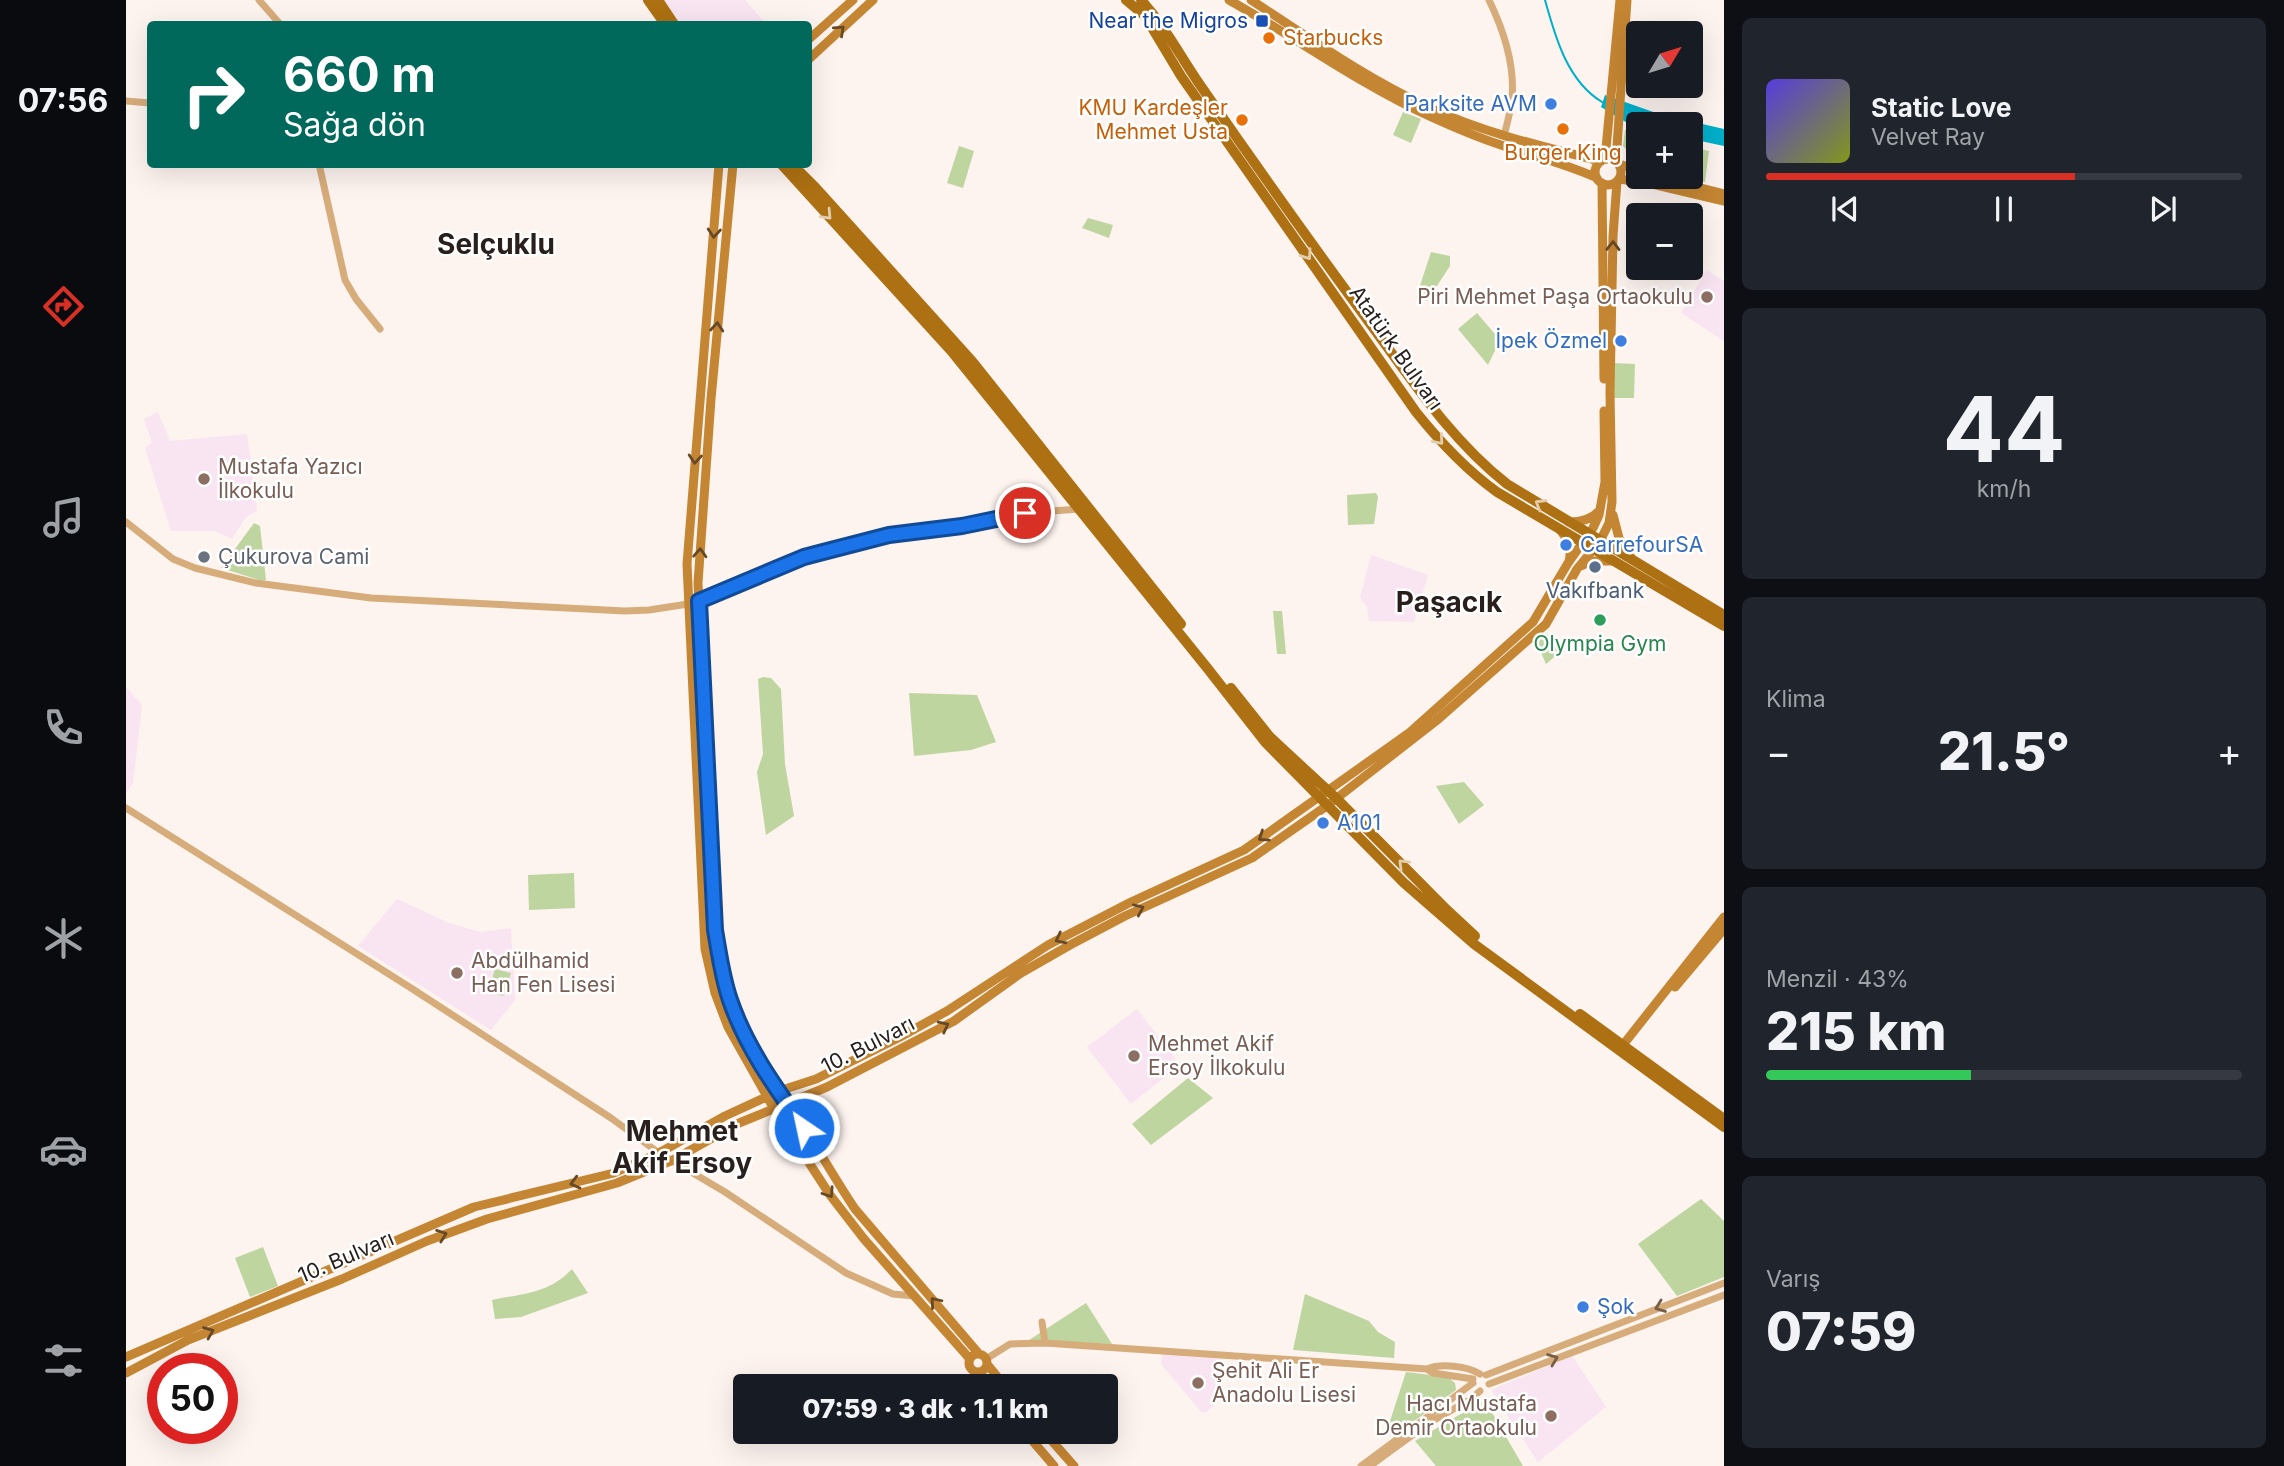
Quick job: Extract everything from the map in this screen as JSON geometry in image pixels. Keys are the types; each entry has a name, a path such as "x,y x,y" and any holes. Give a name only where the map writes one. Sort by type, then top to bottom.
{"main road":[{"path":"648,0 663,21"},
{"path":"658,0 672,21"},
{"path":"812,36 853,0"},
{"path":"812,56 873,0"},
{"name":"Atatürk Bulvarı","path":"1126,0 1145,16 1181,76 1416,412 1439,440 1467,469 1497,492 1559,529 1587,538"},
{"name":"Atatürk Bulvarı","path":"1142,0 1298,226 1443,420 1490,471 1569,522 1614,561 1724,626"},
{"path":"1229,0 1348,73 1426,115 1502,145 1562,164 1609,185 1618,180 1662,186 1724,201"},
{"path":"1251,0 1352,66 1426,106 1504,136 1566,154 1626,166"},
{"path":"1599,181 1595,171 1602,160 1612,95 1620,0"},
{"path":"1597,545 1609,523 1611,508 1610,393 1614,219 1621,172 1618,163 1619,119 1626,0"},
{"path":"719,168 687,564 705,949 715,993 728,1027 766,1097 830,1195 864,1239 970,1359 970,1367 976,1372 984,1370 984,1359"},
{"path":"733,168 701,523 699,601 715,930 729,997 762,1067 855,1209 996,1374"},
{"path":"786,168 932,324 972,361 1270,737 1323,794 1328,806 1404,883 1474,944 1724,1119"},
{"path":"796,168 818,190 932,324 1265,743 1323,794 1337,799 1477,938 1724,1127"},
{"name":"10. Bulvarı","path":"126,1357 474,1207 614,1173 659,1153 725,1116 779,1091 805,1083 880,1047 947,1011 1048,945 1131,902 1244,850 1409,733 1533,622 1568,563 1587,538 1600,509 1605,482 1599,181"},
{"path":"1703,189 1724,194"},
{"path":"1611,508 1619,538 1633,561"},
{"path":"1569,522 1589,519 1600,509"},
{"path":"1559,529 1570,548 1568,563"},
{"name":"Atatürk Bulvarı","path":"1597,545 1633,561 1724,615"},
{"name":"10. Bulvarı","path":"126,1373 188,1340 342,1279 427,1241 487,1219 617,1183 673,1160 739,1123 811,1093 954,1021 1021,973 1105,926 1252,858 1328,806 1436,721 1546,624 1577,569 1597,545"},
{"path":"1577,569 1592,561 1614,561"},
{"path":"1623,1050 1724,916"},
{"path":"1623,1050 1724,929"},
{"path":"762,1067 778,1081 787,1084 805,1083"},
{"path":"804,1128 802,1113 811,1093"},
{"path":"970,1359 974,1355 984,1359"},
{"path":"1035,1444 1054,1466"},
{"path":"1055,1444 1074,1466"}],"street":[{"path":"259,0 277,21"},
{"path":"1489,0 1507,49 1511,81 1512,97 1504,136"},
{"path":"126,101 147,103"},
{"path":"320,168 345,280 380,329"},
{"path":"126,522 173,559 195,568 256,583 371,598 625,611 649,610 699,601 804,557 889,535 962,526 1025,513 1079,509"},
{"path":"126,808 611,1118 659,1153 725,1192 846,1273 893,1294 915,1296"},
{"path":"1360,1466 1478,1378 1724,1283"},
{"path":"1370,1466 1429,1423 1487,1388 1489,1384 1724,1295"},
{"path":"1042,1322 1045,1343"},
{"path":"984,1359 1010,1344 1045,1343 1427,1369 1434,1366 1470,1368 1478,1378 1489,1384"},
{"path":"1478,1378 1476,1389 1480,1391"}],"shaded area":[{"path":"661,0 745,0 763,21 676,21"},
{"name":"Piri Mehmet Paşa Ortaokulu","path":"1707,270 1724,281 1724,341 1681,313"},
{"name":"Mustafa Yazıcı İlkokulu","path":"158,412 170,441 247,434 257,511 246,517 232,539 215,531 171,531 145,448 152,443 144,419"},
{"path":"1371,555 1428,575 1414,622 1369,621 1367,607 1360,598"},
{"path":"126,687 142,705 133,783 126,793"},
{"name":"Abdülhamid Han Fen Lisesi","path":"397,899 449,923 481,932 511,928 515,1000 491,1030 358,946"},
{"name":"Mehmet Akif Ersoy İlkokulu","path":"1137,1009 1180,1065 1131,1104 1087,1047"},
{"name":"Şehit Ali Er Anadolu Lisesi","path":"1163,1352 1223,1359 1219,1401 1206,1412 1201,1412 1161,1364"},
{"name":"Hacı Mustafa Demir Ortaokulu","path":"1572,1356 1606,1407 1538,1462 1491,1390"}],"green space":[{"path":"1403,112 1421,119 1411,143 1393,135"},
{"path":"1625,130 1626,149 1623,146"},
{"path":"959,146 974,151 963,188 947,183"},
{"path":"1703,150 1709,151 1703,181"},
{"path":"1088,218 1113,225 1109,238 1082,228"},
{"path":"1431,252 1450,256 1450,266 1427,301 1416,298"},
{"path":"1477,313 1500,340 1488,365 1458,329"},
{"path":"1614,363 1635,364 1634,398 1614,398"},
{"path":"1376,493 1378,497 1374,524 1348,525 1347,495"},
{"path":"254,523 260,526 266,580 262,581 221,568"},
{"path":"1273,611 1282,611 1286,654 1277,654"},
{"path":"1546,633 1564,649 1546,664 1536,641"},
{"path":"771,678 781,689 785,764 794,816 766,835 757,772 763,754 758,679"},
{"path":"909,693 977,695 996,742 971,750 914,756"},
{"path":"1464,782 1484,805 1459,824 1436,786"},
{"path":"574,873 575,908 529,910 528,875"},
{"path":"495,969 511,973 503,996 488,992"},
{"path":"1188,1078 1213,1098 1151,1145 1132,1124"},
{"path":"1701,1199 1724,1221 1724,1277 1677,1296 1638,1244"},
{"path":"263,1247 278,1286 250,1297 235,1258"},
{"path":"572,1269 588,1293 521,1317 495,1319 492,1300 545,1288"},
{"path":"1305,1294 1369,1321 1378,1332 1395,1342 1394,1358 1293,1350"},
{"path":"1086,1303 1112,1344 1026,1342"},
{"path":"1406,1372 1448,1377 1455,1383 1456,1390 1405,1428 1393,1429 1390,1421"},
{"path":"1481,1402 1487,1404 1523,1466 1436,1466 1415,1441"}],"water":[{"path":"1605,95 1653,112 1626,112 1626,122 1601,107"},
{"path":"1703,124 1724,129 1724,146 1703,142"}],"waterway":[{"path":"1545,0 1558,43 1571,70 1590,93 1602,102"}],"place":[{"name":"Near the Migros","path":"1262,21"},
{"name":"Starbucks","path":"1269,38"},
{"name":"Parksite AVM","path":"1551,104"},
{"name":"KMU Kardeşler Mehmet Usta","path":"1242,120"},
{"name":"Burger King","path":"1563,129"},
{"name":"Piri Mehmet Paşa Ortaokulu","path":"1707,297"},
{"name":"İpek Özmel","path":"1621,341"},
{"name":"Mustafa Yazıcı İlkokulu","path":"204,479"},
{"name":"CarrefourSA","path":"1566,545"},
{"name":"Çukurova Cami","path":"204,557"},
{"name":"Vakıfbank","path":"1595,567"},
{"name":"Olympia Gym","path":"1600,620"},
{"name":"A101","path":"1323,823"},
{"name":"Abdülhamid Han Fen Lisesi","path":"457,973"},
{"name":"Mehmet Akif Ersoy İlkokulu","path":"1134,1056"},
{"name":"Şok","path":"1583,1307"},
{"name":"Şehit Ali Er Anadolu Lisesi","path":"1198,1383"},
{"name":"Hacı Mustafa Demir Ortaokulu","path":"1551,1416"}],"district":[{"name":"Selçuklu","path":"496,244"},
{"name":"Paşacık","path":"1449,602"},
{"name":"Mehmet Akif Ersoy","path":"682,1147"}],"route":[{"path":"804,1128 762,1067 744,1033 729,997 721,963 715,930 699,601 804,557 889,535 962,526 1025,513"}]}
